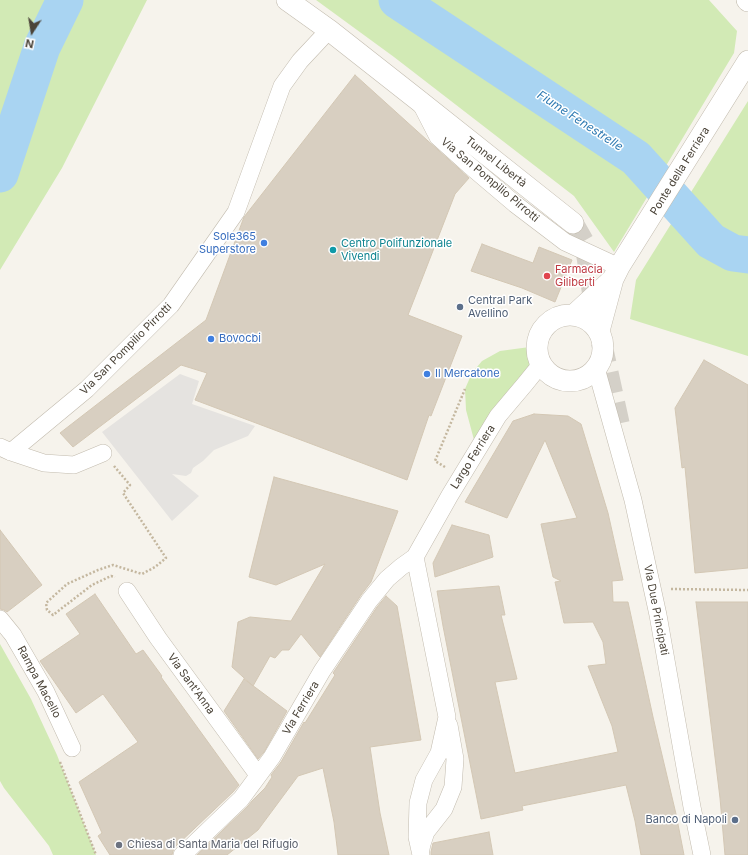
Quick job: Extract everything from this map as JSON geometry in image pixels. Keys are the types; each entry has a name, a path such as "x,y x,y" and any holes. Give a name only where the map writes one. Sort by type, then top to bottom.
{"street":[{"name":"Tunnel Libertà","path":"287,0 418,100 573,223"},
{"name":"Via San Pompilio Pirrotti","path":"6,450 87,389 171,305 236,212 282,86 300,61 328,30"},
{"name":"Ponte della Ferriera","path":"616,273 748,62"},
{"name":"Via San Pompilio Pirrotti","path":"418,100 438,137 469,165 515,204 565,242 616,273"},
{"path":"574,315 616,273"},
{"path":"599,331 616,273"},
{"path":"574,315 591,322 599,331 602,342 601,358 596,368 590,374 580,379 568,381 556,378 547,371 538,358 537,346 539,336 551,320 562,316 574,315"},
{"name":"Largo Ferriera","path":"415,557 450,495 498,416 542,364"},
{"name":"Via Due Principati","path":"596,368 632,500 658,615 702,855"},
{"path":"6,450 44,463 74,465 103,453"},
{"path":"415,557 455,759 453,787 444,809 426,832 422,844 421,855"},
{"name":"Via Ferriera","path":"182,855 241,799 272,756 322,671 369,601 387,579 415,557"},
{"name":"Via Sant'Anna","path":"127,591 158,638 258,775"},
{"name":"Rampa Macello","path":"0,619 14,635 46,692 72,748"},
{"path":"421,855 417,837 418,803 424,780 439,753 447,717"}],"path":[{"path":"462,475 435,462 465,389"},
{"path":"103,453 130,486 123,493 166,558 155,567 142,574 113,565 73,581 67,584 46,603 47,610 53,615 92,585 111,576 125,578 128,585 127,591"},
{"path":"652,589 748,590"}],"green space":[{"path":"0,0 147,0 62,168 0,270"},
{"path":"316,0 709,0 737,31 734,53 614,252 574,196 394,57"},
{"path":"748,101 748,356 630,319 636,280"},
{"path":"537,346 538,358 477,451 466,410 465,389 472,373 482,361 500,351"},
{"path":"0,644 31,699 57,755 96,855 53,855 49,846 0,781"}],"shaded area":[{"path":"180,374 199,381 192,404 255,426 248,436 214,450 193,468 191,473 186,476 172,474 199,496 172,521 102,432"}],"building":[{"name":"Centro Polifunzionale Vivendi","path":"355,75 469,178 455,194 408,315 462,336 431,416 429,415 407,480 195,400 207,373 181,365 73,447 60,433 206,320 244,217"},
{"path":"482,244 533,263 539,247 572,260 555,302 522,288 471,271"},
{"path":"704,360 748,385 748,568 695,573 685,467 682,468 675,408"},
{"path":"534,414 568,416 581,424 608,513 623,580 612,581 613,602 628,602 684,855 641,855 635,821 626,785 522,806 523,810 481,819 437,591 499,586 505,615 501,615 517,679 495,682 515,773 618,752 612,726 588,666 606,664 603,642 593,622 564,623 555,582 561,581 553,577 541,524 577,518 545,440 507,518 465,502 513,421"},
{"path":"274,477 398,511 371,582 320,657 301,634 289,650 282,650 275,658 270,656 253,686 232,667 238,622 250,617 291,621 325,564 276,585 249,577"},
{"path":"452,525 489,535 493,557 435,577 433,563"},
{"path":"0,530 42,585 7,612 0,609"},
{"path":"95,594 136,654 143,650 239,785 175,847 172,855 110,855 98,836 102,833 79,782 138,742 103,694 76,713 40,661 80,634 66,614"},
{"path":"386,596 397,606 421,740 370,747 380,813 389,855 338,855 334,822 323,768 298,776 258,830 227,855 197,855 265,788 272,777 271,775 281,762 304,722 305,723 335,675 333,673"},
{"path":"696,602 748,602 748,855 725,855 720,798"},
{"path":"244,679 287,711 264,752 258,759 224,711"},
{"path":"489,832 493,855 431,855 433,843"}],"waterway":[{"name":"Fiume Fenestrelle","path":"0,174 42,47 65,0"},
{"name":"Fiume Fenestrelle","path":"397,0 636,158 711,241 733,253 748,255"}],"tunnel":[{"path":"573,223 585,244 597,322 621,432"}],"place":[{"name":"Sole365 Superstore","path":"264,243"},
{"name":"Centro Polifunzionale Vivendi","path":"333,250"},
{"name":"Farmacia Giliberti","path":"547,276"},
{"name":"Central Park Avellino","path":"460,307"},
{"name":"Bovocbi","path":"211,339"},
{"name":"Il Mercatone","path":"427,374"},
{"name":"Banco di Napoli","path":"735,820"},
{"name":"Chiesa di Santa Maria del Rifugio","path":"119,845"}]}
